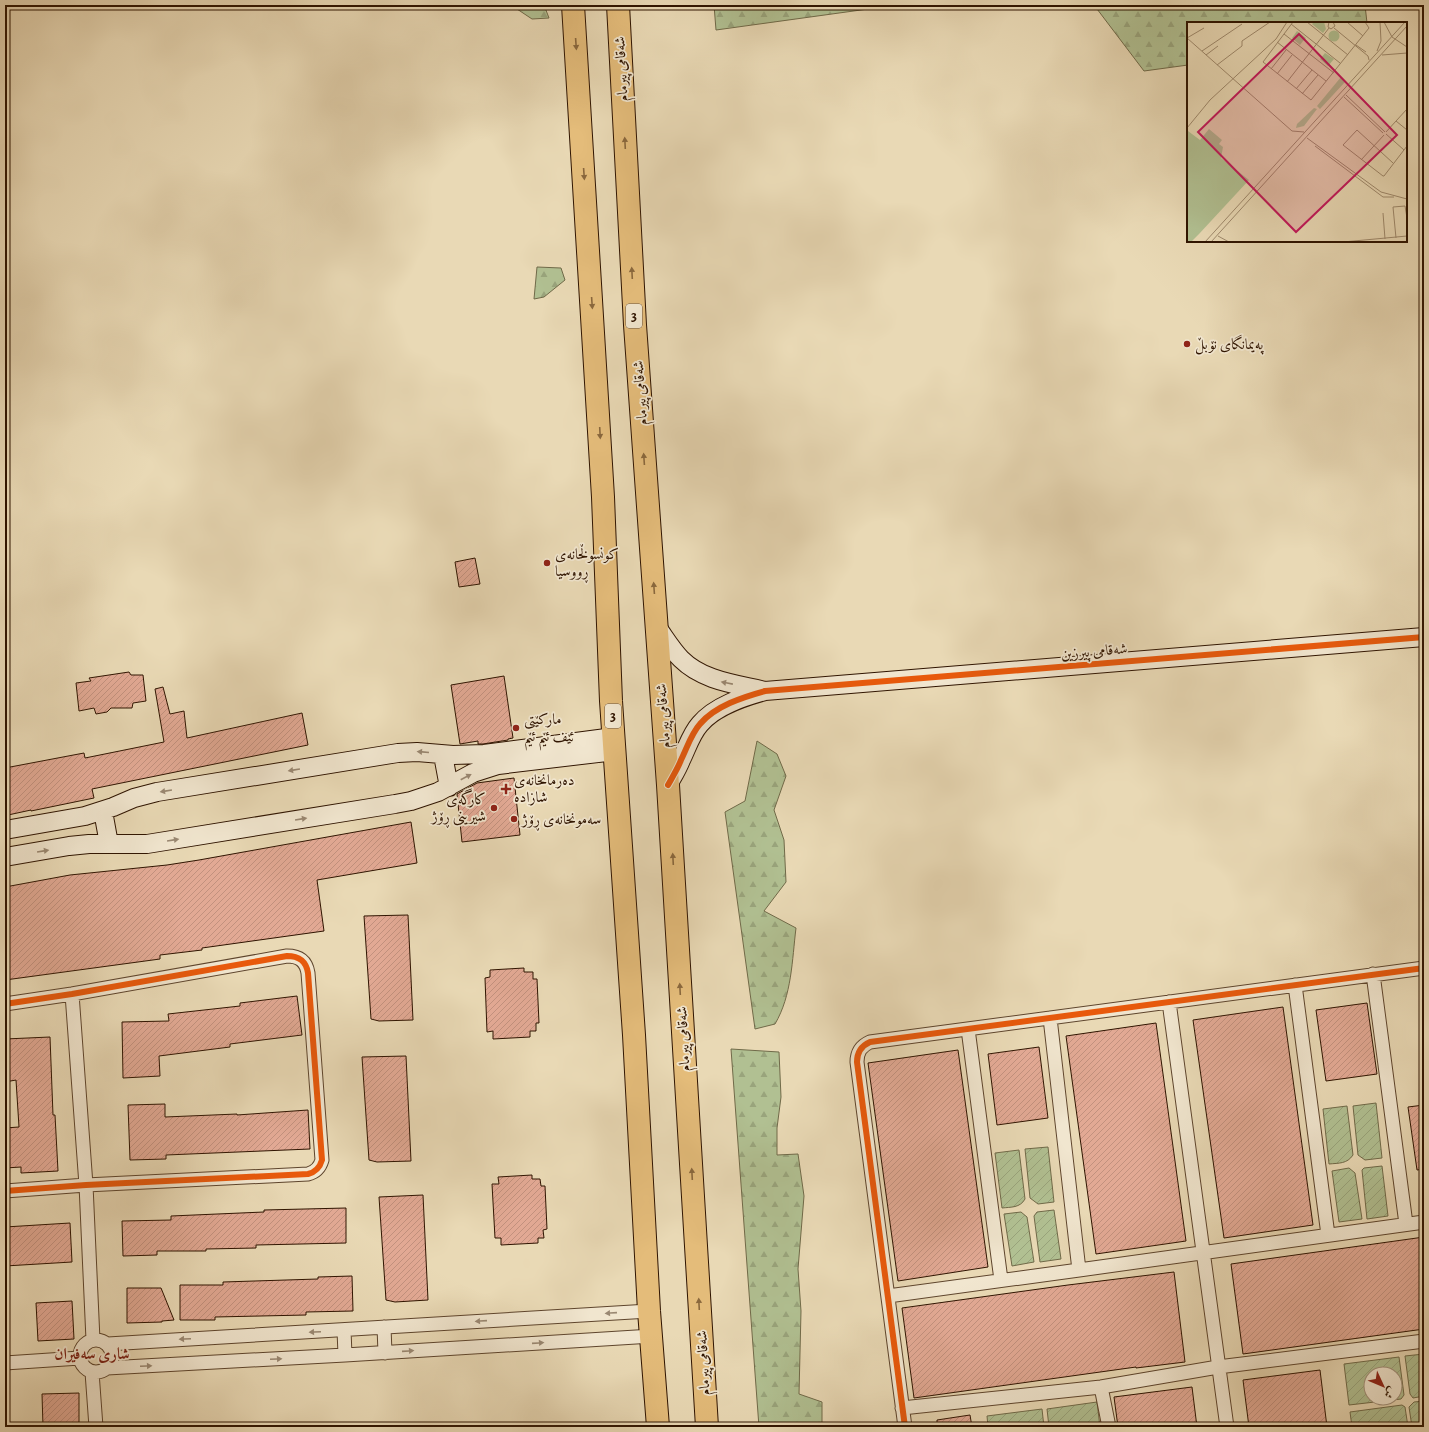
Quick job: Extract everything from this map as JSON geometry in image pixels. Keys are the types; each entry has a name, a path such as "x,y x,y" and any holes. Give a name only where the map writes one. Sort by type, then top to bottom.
{"highway":[{"name":"3","path":"573,5 603,497 611,693 634,1035 649,1311 658,1427"},
{"name":"شەقامی پیرمام","path":"618,5 635,325 668,785 707,1427"}],"street":[{"path":"657,627 682,660 698,672 718,681 766,691"},
{"name":"شەقامی پیرزین","path":"766,691 1424,637"},
{"path":"668,785 681,761 690,739 700,724 711,714 724,706 766,691"},
{"path":"5,830 85,816 134,798 165,791 398,753 417,752 485,761 615,744"},
{"path":"443,755 448,787"},
{"path":"5,857 69,846 147,844 395,804 427,796 448,787 473,773 485,761"},
{"path":"102,811 109,844"},
{"path":"5,1004 72,994 287,956 292,956 301,960 307,968 311,1005 322,1155 321,1164 316,1170 308,1174 86,1185 5,1191"},
{"path":"905,1427 857,1062 858,1053 863,1046 870,1042 1424,968"},
{"path":"1373,974 1406,1224"},
{"path":"1295,985 1328,1235"},
{"path":"72,994 86,1185 93,1340"},
{"path":"1169,1002 1227,1427"},
{"path":"1050,1018 1079,1270"},
{"path":"968,1029 1001,1280"},
{"path":"888,1296 1424,1222"},
{"path":"108,1344 649,1311"},
{"path":"384,1327 385,1352"},
{"path":"344,1330 345,1355"},
{"path":"107,1368 112,1359 111,1348 108,1344 104,1341 93,1340 84,1344 80,1358 84,1368 92,1372 103,1371 107,1368 652,1336"},
{"path":"902,1408 1101,1387 1218,1367 1424,1341"},
{"path":"5,1363 80,1358"},
{"path":"92,1372 96,1427"},
{"path":"1101,1387 1108,1427"}],"green space":[{"path":"514,5 544,5 549,18 532,19 514,7"},
{"path":"714,5 897,5 716,30"},
{"path":"1094,5 1365,5 1367,22 1187,22 1187,65 1144,71"},
{"path":"537,267 561,268 565,280 544,297 534,299"},
{"path":"757,741 777,754 786,776 774,810 784,840 786,882 764,911 796,928 788,989 781,1013 775,1024 755,1029 725,812 745,801"},
{"path":"731,1049 779,1052 781,1097 777,1128 777,1155 798,1154 804,1196 798,1269 801,1311 799,1394 822,1402 822,1427 759,1427"},
{"path":"1376,1103 1382,1158 1365,1160 1358,1155 1353,1106"},
{"path":"1347,1106 1353,1155 1345,1162 1329,1164 1323,1109"},
{"path":"1048,1147 1054,1202 1038,1204 1030,1198 1025,1149"},
{"path":"1019,1150 1025,1199 1018,1206 1002,1208 995,1153"},
{"path":"1382,1166 1388,1216 1367,1219 1362,1170 1364,1168"},
{"path":"1349,1168 1355,1173 1362,1219 1339,1222 1332,1171"},
{"path":"1054,1210 1061,1259 1040,1262 1034,1216 1037,1212"},
{"path":"1021,1212 1027,1217 1034,1262 1012,1266 1004,1214"},
{"path":"1424,1354 1424,1396 1413,1398 1410,1394 1405,1356"},
{"path":"1399,1357 1400,1366 1363,1366 1363,1403 1349,1405 1344,1364"},
{"path":"1424,1401 1424,1427 1412,1427 1409,1407 1414,1402"},
{"path":"1097,1402 1100,1427 1049,1427 1047,1409"},
{"path":"1403,1406 1405,1407 1408,1427 1352,1427 1350,1412"},
{"path":"1042,1409 1044,1427 988,1427 987,1416"}],"building":[{"path":"475,558 480,584 459,587 455,562"},
{"path":"129,672 131,675 143,675 146,701 133,703 132,708 111,708 107,712 96,714 94,708 79,711 76,683 91,681 89,678"},
{"path":"504,676 513,738 483,744 478,744 478,741 460,744 451,685"},
{"path":"163,687 170,714 184,711 187,738 302,713 308,745 92,789 94,798 31,811 8,815 8,813 5,814 5,768 84,753 85,758 164,742 155,689"},
{"path":"514,778 520,835 462,842 457,794 477,783"},
{"path":"411,822 417,863 317,880 324,931 160,955 160,959 5,980 5,887 70,875 167,865 199,860"},
{"path":"408,915 413,1020 379,1021 371,1019 364,916"},
{"path":"524,968 524,972 533,972 533,979 537,979 539,1023 536,1023 536,1031 530,1031 530,1037 493,1039 493,1031 487,1032 485,978 490,977 490,970"},
{"path":"297,996 302,1035 230,1044 230,1047 159,1056 160,1076 123,1078 122,1022 169,1021 168,1014 240,1006 240,1003"},
{"path":"1367,1003 1377,1074 1326,1081 1316,1010"},
{"path":"1283,1007 1313,1225 1224,1238 1193,1020"},
{"path":"1156,1023 1186,1241 1096,1254 1066,1036"},
{"path":"50,1037 53,1115 55,1115 58,1171 21,1173 21,1167 5,1168 5,1128 19,1127 16,1080 5,1082 5,1039"},
{"path":"1039,1047 1048,1118 997,1125 988,1054"},
{"path":"958,1050 988,1267 898,1281 868,1063"},
{"path":"406,1056 411,1161 377,1162 369,1160 362,1057"},
{"path":"165,1104 165,1117 237,1115 308,1110 310,1149 166,1155 166,1159 130,1160 128,1105"},
{"path":"1424,1105 1424,1169 1417,1170 1408,1107"},
{"path":"532,1175 532,1179 540,1179 541,1186 545,1186 547,1229 543,1230 544,1238 538,1238 538,1243 501,1245 501,1238 495,1238 492,1184 499,1184 498,1177"},
{"path":"423,1195 428,1300 395,1302 386,1300 379,1197"},
{"path":"346,1208 346,1243 256,1245 256,1248 206,1249 206,1251 157,1251 157,1255 123,1256 122,1221 171,1220 171,1216 264,1212 264,1210"},
{"path":"70,1223 72,1262 5,1266 5,1227"},
{"path":"1424,1237 1424,1329 1243,1354 1231,1264"},
{"path":"1174,1272 1185,1362 1136,1367 914,1398 902,1308"},
{"path":"352,1276 353,1311 306,1312 306,1315 215,1317 215,1320 180,1320 180,1285 223,1285 223,1282 318,1279 318,1277"},
{"path":"127,1288 161,1288 174,1320 162,1322 127,1323"},
{"path":"72,1301 74,1339 38,1341 36,1303"},
{"path":"1320,1370 1327,1427 1249,1427 1243,1380"},
{"path":"1192,1387 1197,1427 1118,1427 1114,1397"},
{"path":"79,1393 79,1427 43,1427 42,1394"},
{"path":"970,1415 972,1427 937,1427 937,1420"}],"cycle path":[{"path":"668,785 694,732 706,718 721,707 765,691 1424,637"},
{"path":"5,1004 72,994 287,956 298,958 304,962 308,973 322,1160 317,1169 308,1174 86,1185 5,1191"},
{"path":"905,1427 857,1062 859,1052 864,1045 870,1042 1424,968"}],"place":[{"name":"پەیمانگای نۆبڵ","path":"1187,344"},
{"name":"کونسوڵخانەی ڕووسیا","path":"547,563"},
{"name":"مارکێتی ئێف ئێم ئێم","path":"516,728"},
{"name":"دەرمانخانەی شازادە","path":"506,789"},
{"name":"کارگەی شیرینی ڕۆژ","path":"494,808"},
{"name":"سەمونخانەی ڕۆژ","path":"514,819"}],"district":[{"name":"شاری سەفیران","path":"92,1353"}]}
